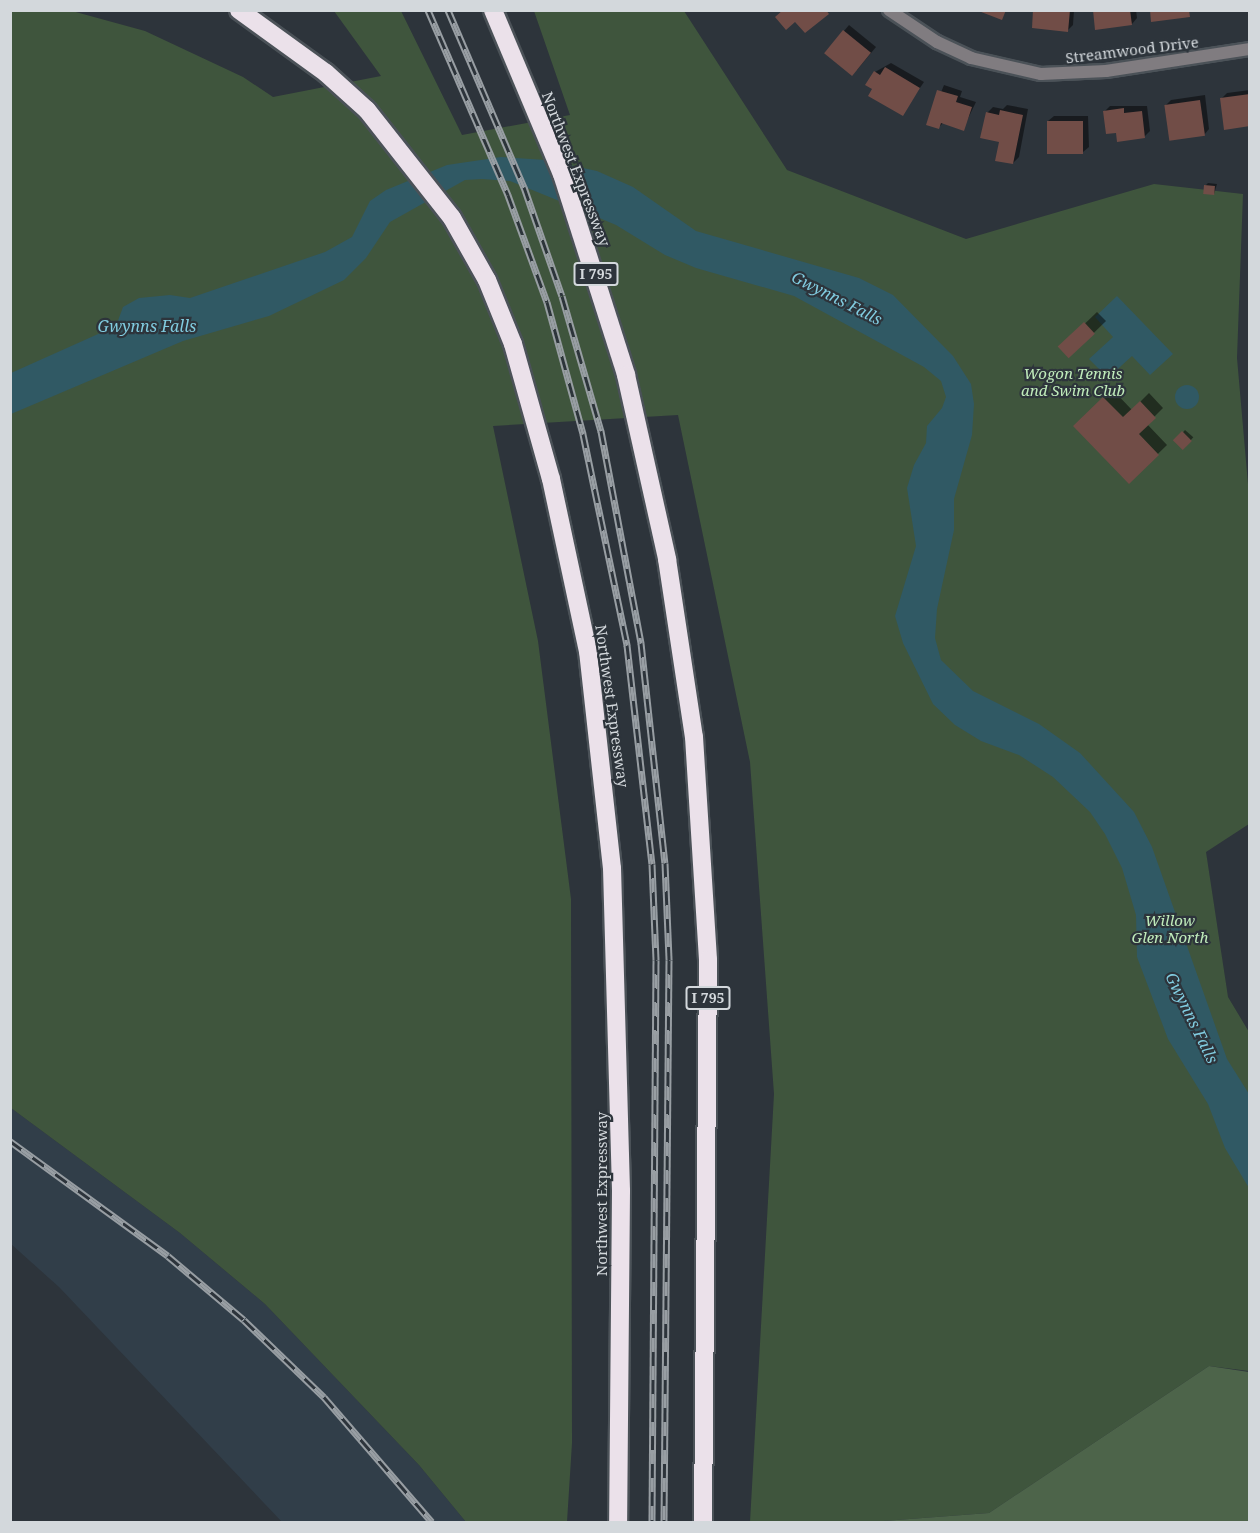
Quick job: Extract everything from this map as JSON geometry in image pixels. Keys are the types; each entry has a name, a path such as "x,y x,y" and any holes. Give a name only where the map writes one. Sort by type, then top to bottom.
{"highway":[{"name":"Northwest Expressway","path":"239,10 326,73 367,110 406,154 452,218 487,280 513,344 551,479 588,651 612,868 621,1191 618,1522"},
{"name":"Northwest Expressway","path":"493,10 562,174 600,284 650,477 682,648 705,859 708,1191 703,1522"}],"street":[{"name":"Streamwood Drive","path":"889,10 937,42 971,58 1041,74 1106,71 1250,49"}],"shaded area":[{"path":"11,1108 180,1233 265,1304 419,1465 466,1522 282,1522 59,1287 11,1244"}],"green space":[{"path":"11,11 72,11 145,31 243,77 273,97 381,76 334,11 401,11 462,135 570,115 534,11 684,11 787,170 966,239 1154,184 1243,194 1237,358 1250,507 1249,824 1206,852 1228,997 1249,1032 1249,1371 1209,1366 989,1513 870,1522 750,1522 774,1094 750,762 678,415 493,426 538,641 571,899 572,1443 567,1522 466,1522 419,1465 265,1304 180,1233 11,1108"},
{"path":"1209,1366 1249,1372 1249,1522 870,1522 989,1513"}],"water":[{"name":"Gwynns Falls","path":"501,157 546,160 597,171 633,187 696,231 859,278 893,295 953,356 971,384 974,404 972,435 954,499 954,530 937,609 935,638 941,660 973,691 1039,724 1080,753 1134,812 1152,847 1227,1059 1249,1094 1249,1188 1225,1148 1208,1104 1168,1039 1137,957 1136,915 1122,868 1105,834 1090,812 1053,777 1019,755 981,741 955,725 933,704 903,643 895,616 916,546 907,488 914,465 926,443 927,426 942,408 946,397 941,381 924,367 794,296 696,268 665,255 616,225 552,198 510,181 482,179 465,180 390,222 366,258 344,280 269,316 183,341 11,414 11,373 116,326 123,307 139,298 170,295 190,298 325,252 352,237 370,201 386,190 447,165"},
{"path":"1117,296 1173,354 1150,375 1132,356 1108,378 1089,359 1113,337 1095,317"},
{"path":"1187,385 1195,389 1199,397 1195,405 1187,409 1179,405 1175,397 1179,389"}],"building":[{"path":"783,10 826,10 829,14 805,33 795,22 786,30 775,17"},
{"path":"976,10 1006,10 1002,20"},
{"path":"1033,10 1070,10 1068,32 1032,28"},
{"path":"1093,10 1130,10 1132,25 1095,30"},
{"path":"1150,10 1189,10 1190,17 1151,22"},
{"path":"843,30 871,53 852,76 824,53"},
{"path":"885,67 920,88 903,116 868,96 872,89 865,85 874,71 880,75"},
{"path":"937,90 958,96 956,102 972,107 964,131 941,123 939,129 926,125"},
{"path":"1250,94 1250,126 1224,130 1220,98"},
{"path":"1200,100 1205,136 1169,141 1164,105"},
{"path":"1124,108 1124,113 1142,111 1145,138 1117,142 1116,133 1106,134 1103,111"},
{"path":"1000,110 1023,115 1013,164 995,161 999,142 980,138 986,112 999,115"},
{"path":"1047,121 1083,121 1083,154 1047,154"},
{"path":"1204,185 1215,186 1214,195 1203,194"},
{"path":"1084,322 1095,334 1069,358 1058,347"},
{"path":"1103,397 1123,417 1140,401 1156,418 1139,434 1159,455 1129,484 1073,426"},
{"path":"1182,431 1192,441 1183,450 1173,440"}],"railway":[{"path":"428,10 508,195 547,302 583,434 627,645 652,864 656,960 652,1522"},
{"path":"448,10 524,187 562,296 601,431 641,643 665,863 669,960 664,1522"},
{"path":"10,1141 168,1256 244,1320 324,1397 432,1522"}],"park label":[{"name":"Wogon Tennis and Swim Club","path":"1073,382"},
{"name":"Willow Glen North","path":"1170,928"}]}
